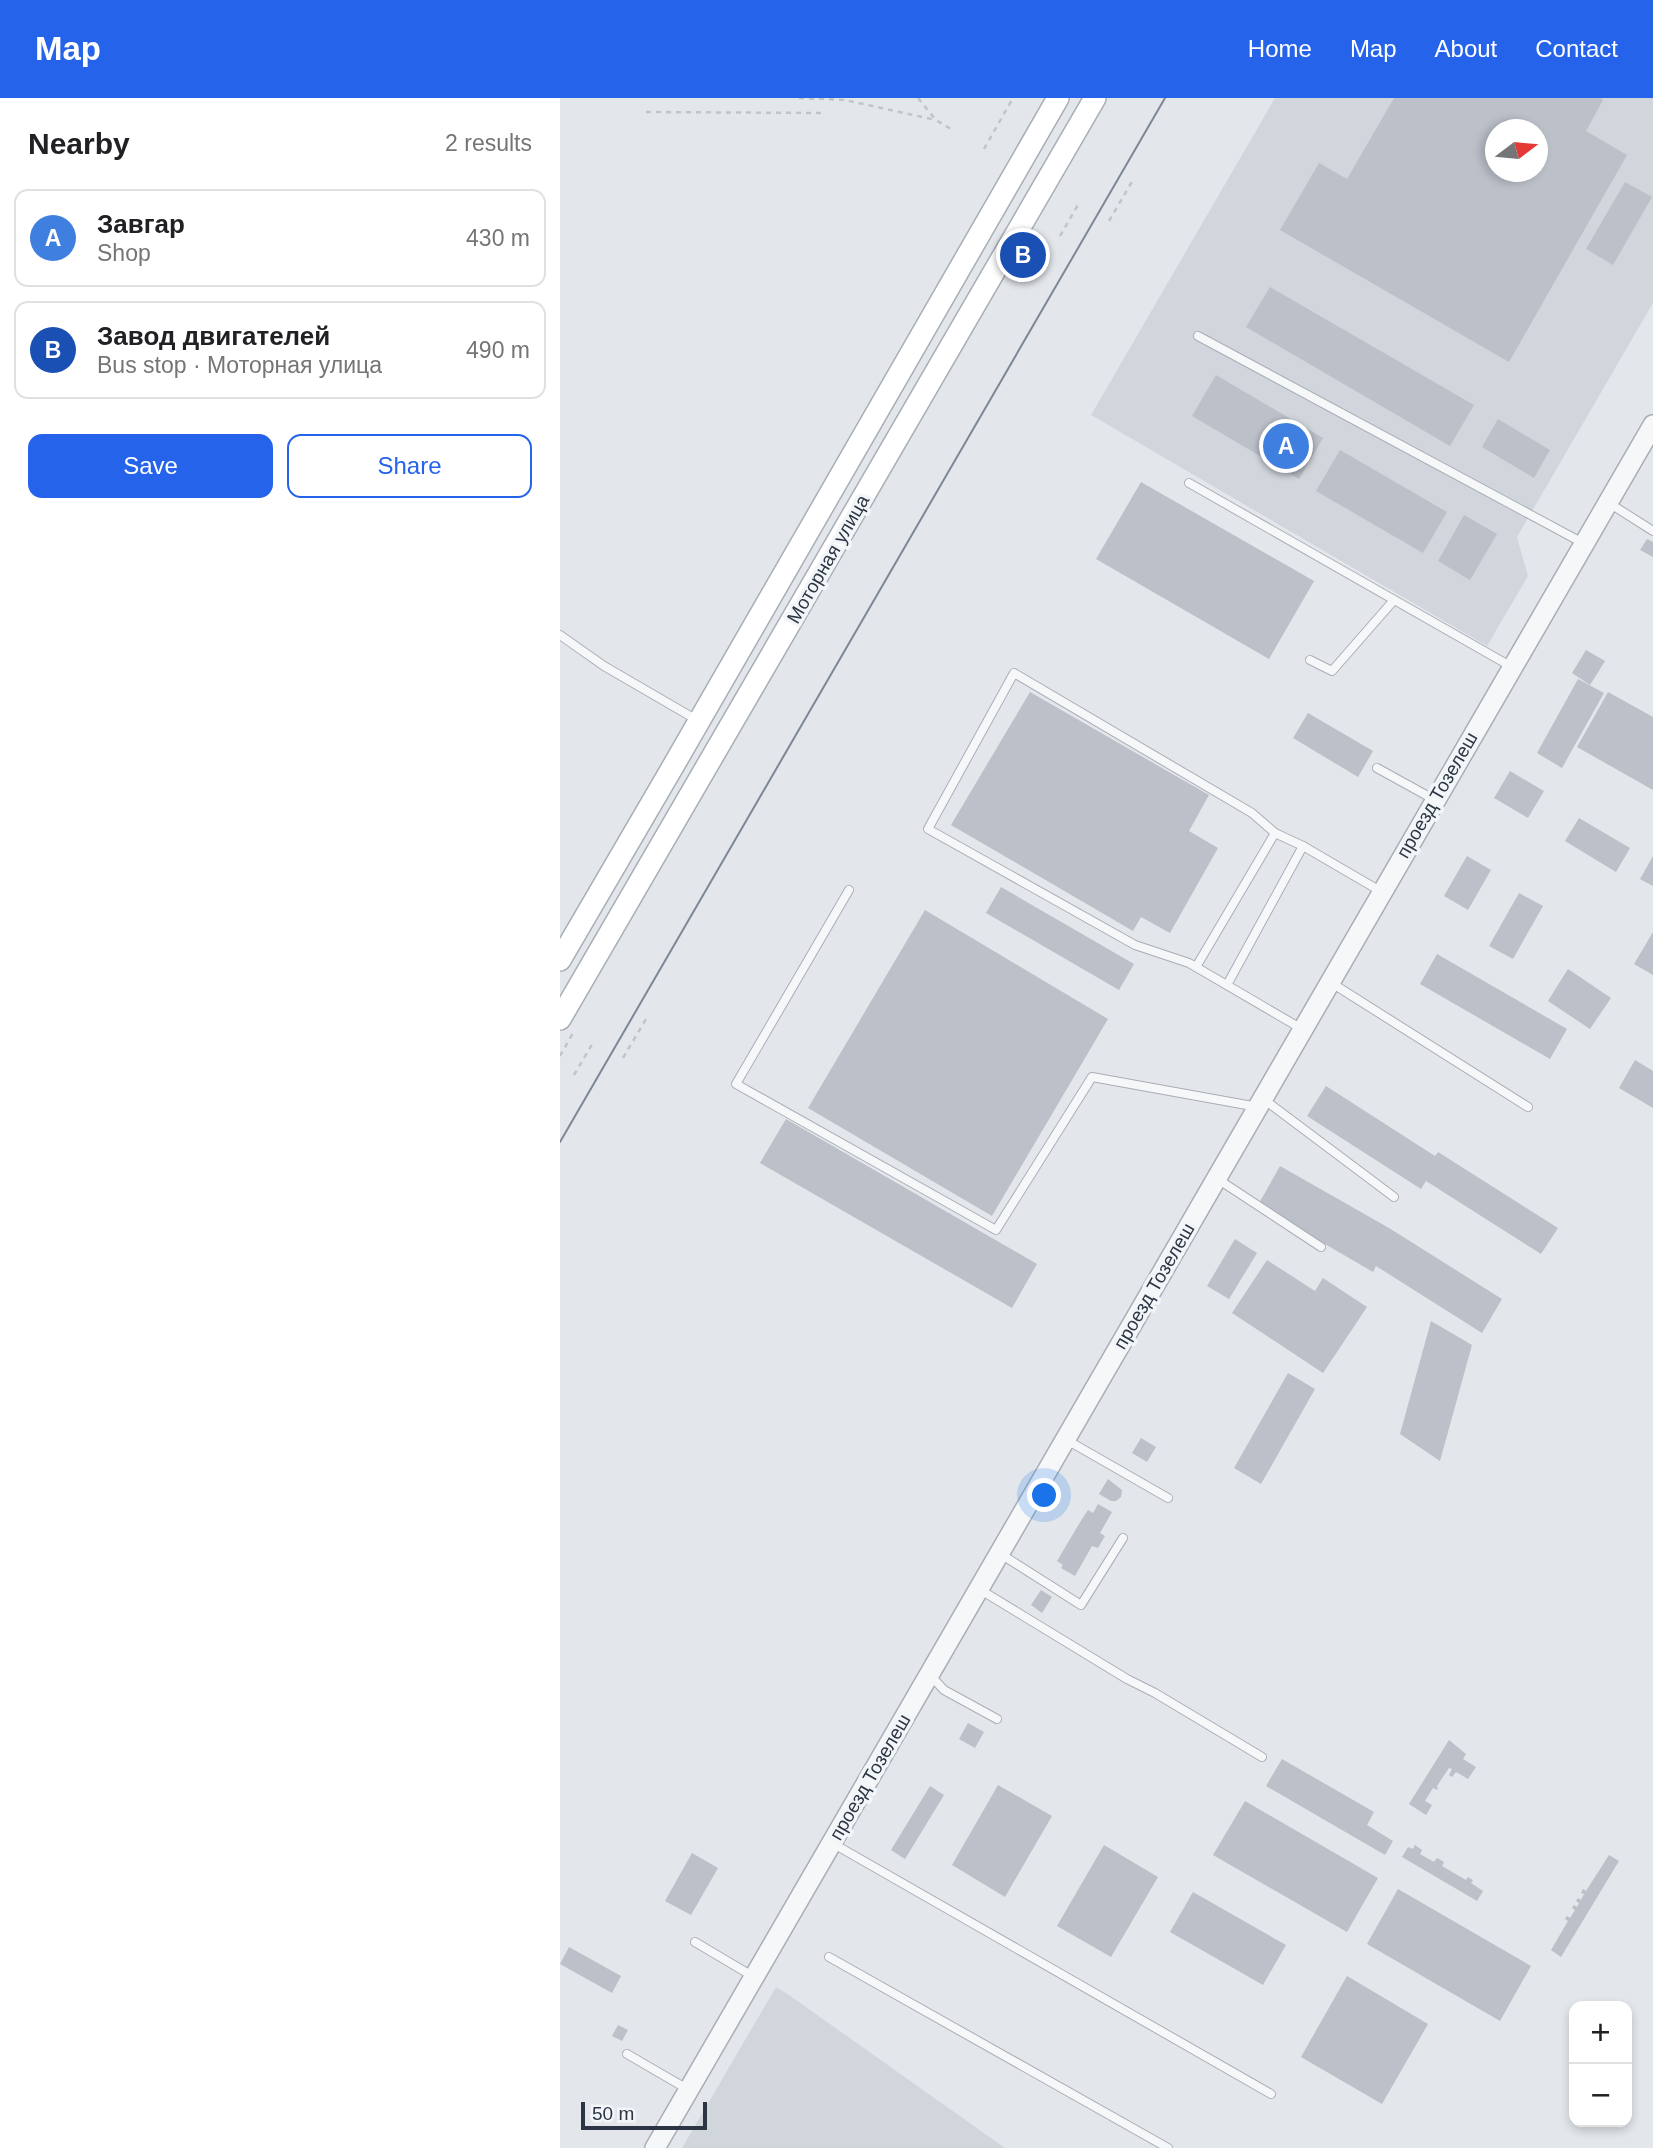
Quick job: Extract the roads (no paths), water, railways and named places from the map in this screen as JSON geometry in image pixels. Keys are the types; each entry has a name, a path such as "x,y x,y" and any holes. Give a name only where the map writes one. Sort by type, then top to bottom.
{"main road":[{"name":"Моторная улица","path":"560,960 700,722 1058,98"},
{"name":"Моторная улица","path":"568,1025 788,626 1095,98"},
{"path":"762,611 788,626"}],"street":[{"name":"проезд Тозелеш","path":"655,2148 1653,425"}],"lane":[{"path":"1198,336 1585,544"},
{"path":"1189,483 1512,667"},
{"path":"1609,503 1653,530"},
{"path":"1310,660 1332,671 1394,600"},
{"path":"560,635 604,666 700,722"},
{"path":"1302,1029 1196,967 1135,945 928,829 1014,673 1252,813 1275,833 1303,846 1382,892"},
{"path":"1377,768 1435,800"},
{"path":"1196,967 1275,833"},
{"path":"1227,985 1303,846"},
{"path":"849,890 736,1084 996,1230 1092,1077 1260,1102 1394,1197"},
{"path":"1330,982 1528,1107"},
{"path":"1216,1178 1321,1247"},
{"path":"1065,1439 1168,1498"},
{"path":"999,1553 1081,1605 1124,1538"},
{"path":"979,1588 1262,1758"},
{"path":"929,1675 944,1690 997,1719"},
{"path":"832,1843 1271,2094"},
{"path":"695,1942 754,1977"},
{"path":"829,1956 1168,2148"},
{"path":"627,2054 689,2090"}],"tram line":[{"path":"560,1142 1165,98"}],"place":[{"name":"Завод двигателей","path":"1023,255"},
{"name":"Завгар","path":"1286,446"}]}
